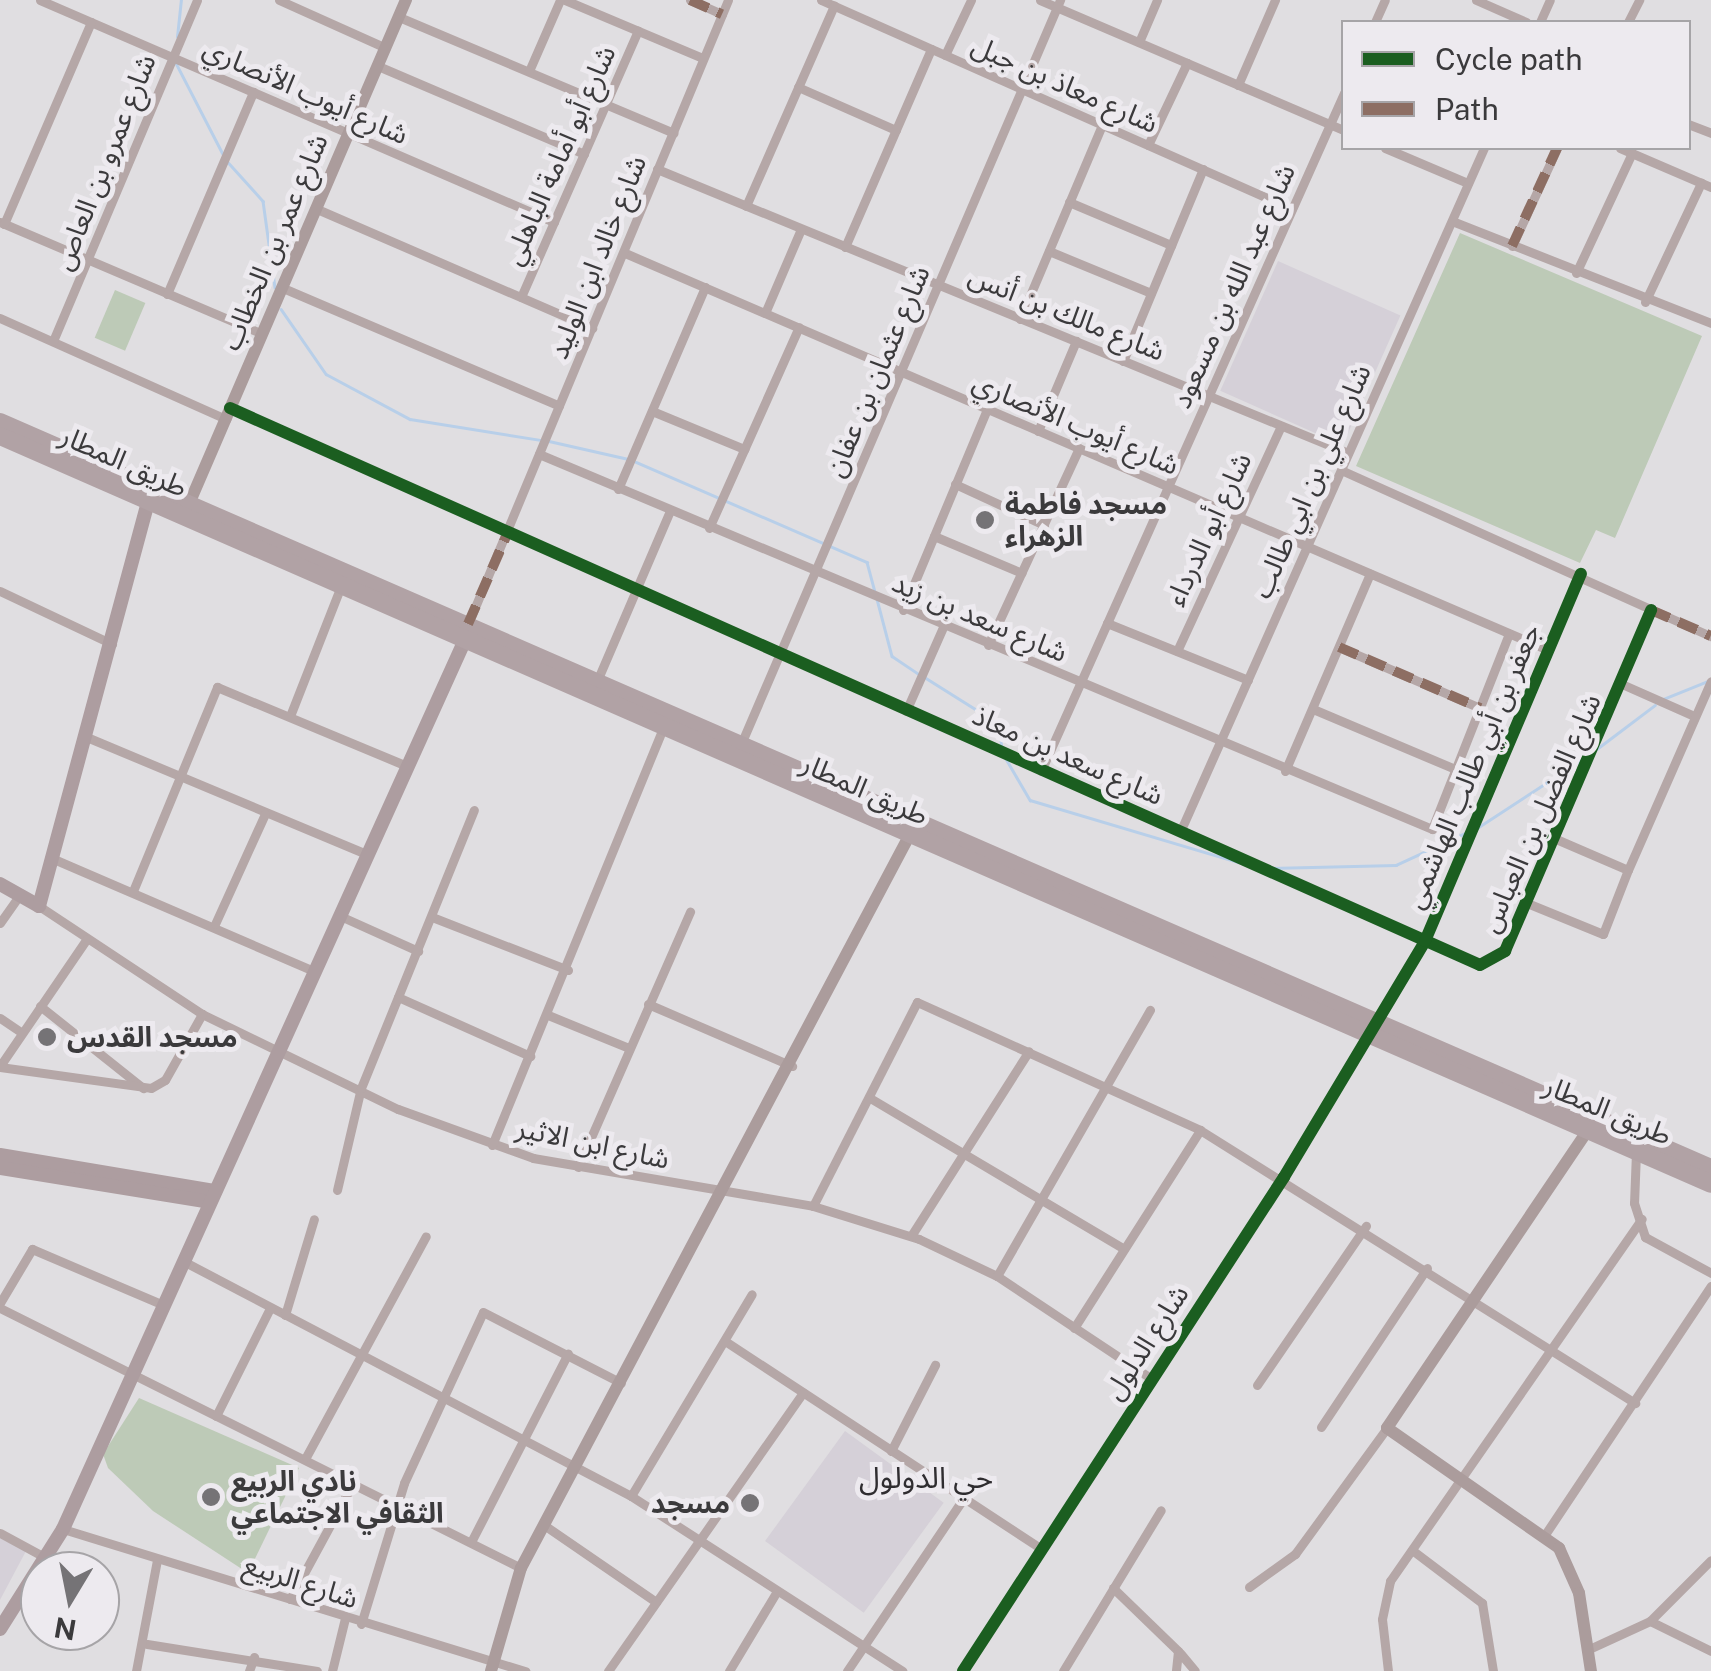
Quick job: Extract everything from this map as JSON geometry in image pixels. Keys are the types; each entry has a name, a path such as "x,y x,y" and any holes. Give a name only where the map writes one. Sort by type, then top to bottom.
{"highway":[{"name":"طريق المطار","path":"0,422 468,633 663,728 738,753 1367,1031"},
{"name":"طريق المطار","path":"0,436 148,501 177,503 341,586 597,681 908,838 1677,1161 1711,1184"},
{"name":"طريق المطار","path":"1592,1125 1636,1152 1711,1168"}],"main road":[{"path":"0,884 39,906 56,860 114,646 148,501"},
{"path":"50,1551 280,1048 404,764 468,633"},
{"path":"0,1155 212,1197"},
{"path":"0,1168 212,1197"},
{"path":"0,1629 20,1598"}],"street":[{"name":"شارع أيوب الأنصاري","path":"40,0 554,222"},
{"name":"شارع عمرو بن العاص","path":"53,342 197,0"},
{"path":"280,0 300,4 386,48"},
{"name":"شارع عمر بن الخطاب","path":"177,503 228,413 406,0"},
{"path":"529,71 563,0 702,58"},
{"path":"690,0 722,14"},
{"name":"شارع خالد ابن الوليد","path":"468,633 728,0"},
{"name":"شارع معاذ بن جبل","path":"821,0 1292,209"},
{"path":"945,55 970,0"},
{"path":"1040,0 1059,4 1341,129"},
{"path":"1139,42 1157,0"},
{"path":"1238,85 1275,0"},
{"path":"1476,0 1521,20"},
{"name":"شارع عثمان بن عفان","path":"738,753 1059,4"},
{"path":"746,206 834,6"},
{"path":"399,17 672,133"},
{"path":"91,22 2,223 262,334"},
{"name":"شارع أبو أمامة الباهلي","path":"520,296 638,31"},
{"path":"845,246 931,49"},
{"path":"1148,146 1186,63"},
{"path":"378,66 584,154"},
{"path":"798,87 896,130"},
{"path":"166,294 254,92"},
{"name":"شارع عبد الله بن مسعود","path":"1042,771 1341,100"},
{"path":"1020,319 1102,125"},
{"path":"1390,150 1468,183"},
{"name":"شارع علي بن ابي طالب","path":"1180,832 1483,150"},
{"path":"1512,246 1556,150"},
{"path":"1625,150 1706,185 1646,302"},
{"path":"1576,273 1632,153"},
{"path":"1123,360 1204,169"},
{"name":"شارع مالك بن أنس","path":"657,170 1348,453"},
{"path":"1070,202 1171,245"},
{"path":"317,209 592,328"},
{"path":"1452,220 1646,302 1711,322"},
{"path":"765,313 801,228"},
{"path":"1049,250 1151,293"},
{"name":"شارع أيوب الأنصاري","path":"625,253 1548,650"},
{"path":"618,489 705,287"},
{"path":"283,288 559,406"},
{"name":"شارع سعد بن معاذ","path":"0,318 508,532 1480,965"},
{"path":"709,528 798,327"},
{"path":"1038,431 1076,342"},
{"path":"903,610 987,409"},
{"path":"652,411 744,449"},
{"name":"شارع أبو الدرداء","path":"1177,651 1281,426"},
{"path":"988,645 1079,448"},
{"name":"شارع سعد بن زيد","path":"540,454 903,610 1432,829 1455,769"},
{"path":"1341,470 1581,574 1711,636"},
{"path":"955,484 1044,525"},
{"path":"597,681 670,511"},
{"path":"934,536 1022,573"},
{"path":"1285,770 1370,574"},
{"name":"جعفر بن أبي طالب الهاشمي","path":"1367,1031 1425,941 1581,574"},
{"path":"290,716 341,586"},
{"path":"0,591 114,646"},
{"name":"شارع الفضل بن العباس","path":"1480,965 1501,959 1624,685 1651,610"},
{"path":"1108,623 1248,680"},
{"path":"906,711 944,626"},
{"path":"1313,709 1455,769 1509,634"},
{"path":"1339,647 1480,708"},
{"path":"1527,903 1603,934 1711,681"},
{"path":"1624,685 1694,716"},
{"path":"133,890 217,687 404,764"},
{"path":"492,1144 568,970 663,728"},
{"path":"89,738 364,854"},
{"path":"337,1190 361,1088 474,810"},
{"path":"216,924 265,814"},
{"path":"492,1667 521,1568 792,1066 908,838"},
{"path":"1556,839 1628,870"},
{"path":"56,860 216,924 312,970"},
{"path":"0,922 19,896"},
{"name":"شارع ابن الاثير","path":"39,906 202,1014 492,1144 578,1168 813,1206 911,1236 997,1276 1152,1379"},
{"path":"578,1168 690,912"},
{"path":"337,914 418,952"},
{"path":"432,917 568,970"},
{"path":"86,940 19,1031 0,1067 144,1089 165,1080 202,1014"},
{"path":"398,997 530,1056"},
{"path":"813,1206 916,1002 1110,1086 1200,1130 1366,1226 1470,1300 1635,1403"},
{"path":"648,1004 792,1066"},
{"path":"40,1006 144,1089"},
{"path":"997,1276 1110,1086 1150,1010"},
{"path":"548,1015 629,1048"},
{"path":"0,1018 19,1031"},
{"name":"شارع الدلول","path":"963,1671 1284,1177 1367,1031"},
{"path":"911,1236 960,1148 1029,1052"},
{"path":"870,1098 1045,1195 1124,1248"},
{"path":"1250,1587 1295,1554 1386,1428 1592,1125"},
{"path":"1074,1328 1200,1130"},
{"path":"1636,1152 1645,1237 1711,1273"},
{"path":"284,1315 314,1219"},
{"path":"1388,1671 1384,1596 1548,1349 1642,1219"},
{"path":"1257,1385 1366,1226"},
{"path":"306,1457 359,1351 426,1236"},
{"path":"163,1305 32,1248 0,1306 131,1377 306,1457 521,1568"},
{"path":"183,1261 443,1393 631,1496 903,1671"},
{"path":"1321,1427 1427,1268"},
{"path":"1546,1533 1711,1286"},
{"path":"631,1496 728,1343 752,1294"},
{"path":"216,1416 270,1308"},
{"path":"361,1624 398,1504 443,1393 483,1312 621,1383"},
{"path":"728,1343 1040,1548"},
{"path":"470,1542 568,1353"},
{"path":"891,1451 935,1365"},
{"path":"608,1671 803,1392"},
{"path":"1386,1428 1546,1533 1579,1592 1592,1671"},
{"path":"290,1599 354,1481"},
{"path":"847,1671 963,1498"},
{"path":"1063,1671 1160,1510"},
{"path":"544,1525 656,1602"},
{"name":"شارع الربيع","path":"63,1529 492,1667 526,1671"},
{"path":"0,1533 33,1551"},
{"path":"1412,1550 1482,1603 1493,1671"},
{"path":"136,1671 147,1644 157,1560"},
{"path":"1588,1650 1650,1621 1711,1560"},
{"path":"1113,1588 1195,1671"},
{"path":"729,1671 777,1591"},
{"path":"332,1671 345,1618"},
{"path":"1650,1621 1711,1651"},
{"path":"147,1644 254,1656 317,1671"},
{"path":"1176,1671 1178,1650"},
{"path":"249,1671 254,1656"}],"shaded area":[{"path":"1278,261 1400,316 1343,445 1220,391"},
{"path":"845,1431 944,1503 864,1613 765,1541"},
{"path":"0,1538 26,1551 20,1551 20,1562 0,1600"}],"green space":[{"path":"1460,233 1702,336 1615,538 1596,530 1580,563 1356,466"},
{"path":"115,290 145,303 125,351 95,338"},
{"name":"نادي الربيع الثقافي الاجتماعي","path":"139,1398 299,1468 248,1573 153,1511 108,1468 103,1454"}],"waterway":[{"path":"177,37 181,0"},
{"path":"176,63 223,154"},
{"path":"227,161 263,201 275,287"},
{"path":"281,309 326,374 410,419 541,440"},
{"path":"549,441 628,459"},
{"path":"636,462 867,562 875,591"},
{"path":"877,599 892,656 919,674"},
{"path":"926,678 999,724 1002,750"},
{"path":"1661,700 1708,681"},
{"path":"1594,751 1655,705"},
{"path":"1005,757 1030,800 1238,862"},
{"path":"1477,828 1583,759"},
{"path":"1270,868 1396,865 1465,833"}],"marked path":[{"path":"690,0 722,14"},
{"path":"1512,246 1556,150"},
{"path":"468,624 508,532"},
{"path":"1651,610 1711,636"},
{"path":"1339,647 1480,708"}],"cycle path":[{"path":"230,408 1480,965 1505,951 1651,610"},
{"path":"963,1671 1284,1177 1425,941 1581,574"}],"place":[{"name":"مسجد فاطمة الزهراء","path":"985,520"},
{"name":"مسجد القدس","path":"47,1037"},
{"name":"نادي الربيع الثقافي الاجتماعي","path":"211,1497"},
{"name":"مسجد","path":"750,1503"}],"district":[{"name":"حي الدولول","path":"926,1477"}]}
